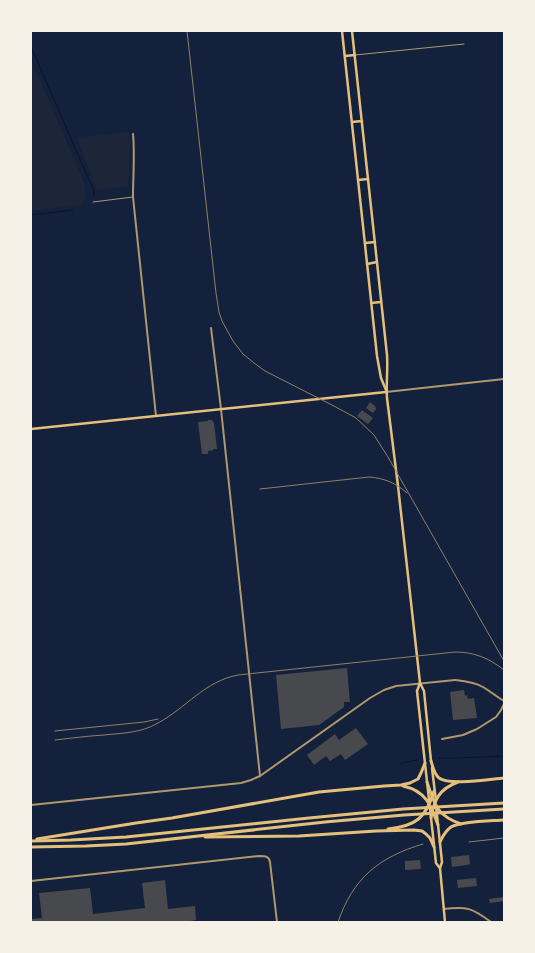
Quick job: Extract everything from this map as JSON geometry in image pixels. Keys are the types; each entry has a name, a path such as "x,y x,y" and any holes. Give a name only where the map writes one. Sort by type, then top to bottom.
{"highway":[{"path":"431,761 435,772 439,777 445,780 459,782 504,778"},
{"path":"31,841 319,792 401,785 418,779 422,773 425,763"},
{"path":"427,782 432,797 440,812 453,821 461,824"},
{"path":"431,818 435,802 445,789 459,782"},
{"path":"401,785 412,788 427,800 438,825"},
{"path":"376,831 411,824 422,816 430,804 434,791"},
{"path":"31,841 126,838 403,809 504,803"},
{"path":"31,848 126,844 325,822 404,815 504,809"},
{"path":"440,842 447,830 453,826 504,820"},
{"path":"189,838 299,836 414,830 422,831 428,835 434,847"}],"main road":[{"path":"342,31 378,364 386,392"},
{"path":"352,31 388,363 386,392 399,491 420,683 424,691 442,862 440,868 445,922"},
{"path":"345,56 355,55"},
{"path":"352,122 362,121"},
{"path":"358,180 368,179"},
{"path":"365,243 375,242"},
{"path":"367,264 377,262"},
{"path":"371,303 381,302"},
{"path":"31,429 386,392"},
{"path":"420,683 417,691 436,863 440,868"}],"street":[{"path":"134,134 132,177 133,197 156,416"},
{"path":"211,328 260,776"},
{"path":"386,392 504,379"},
{"path":"31,805 241,783 251,780 260,776 378,693 396,686 455,680 463,681 474,683 483,687 504,701"},
{"path":"442,739 463,735 477,729 496,717 504,704"},
{"path":"31,881 260,856 268,857 270,862 277,922"},
{"path":"444,909 469,909 477,912 491,922"}],"lane":[{"path":"355,55 464,44"},
{"path":"93,202 133,197"}],"shaded area":[{"path":"31,60 82,177 85,195 82,205 31,211"},
{"path":"129,132 130,150 128,186 97,190 77,138"}],"building":[{"path":"370,402 376,409 373,413 366,408"},
{"path":"362,410 373,418 368,424 357,416"},
{"path":"212,420 214,423 217,449 208,451 208,454 202,454 198,422"},
{"path":"347,668 350,702 344,702 344,707 319,725 281,729 276,675"},
{"path":"464,690 465,696 467,695 468,699 474,698 477,718 453,720 450,692"},
{"path":"356,728 368,744 345,760 341,754 330,761 326,756 314,765 307,755 335,734 339,740"},
{"path":"469,855 470,864 452,867 451,857"},
{"path":"420,860 421,869 405,870 405,861"},
{"path":"476,878 477,886 458,888 457,880"},
{"path":"165,880 168,909 195,906 196,920 184,922 31,922 31,919 42,918 39,893 90,888 93,914 145,908 142,883"},
{"path":"504,897 504,901 490,903 489,899"}],"waterway":[{"path":"31,47 94,191 94,196"},
{"path":"31,215 73,210"},
{"path":"439,758 504,756"},
{"path":"401,763 417,760"}],"railway":[{"path":"187,31 216,293 222,321 233,341 243,354 254,363 265,371 356,418 374,435 504,661"},
{"path":"260,489 369,477 390,482 399,486 407,493"},
{"path":"55,740 125,733 145,729 168,717 216,683 226,678 238,675 455,652 481,656 504,670"},
{"path":"55,731 144,722 158,719"},
{"path":"469,842 504,838"},
{"path":"338,922 351,893 370,871 393,855 423,844"}]}
